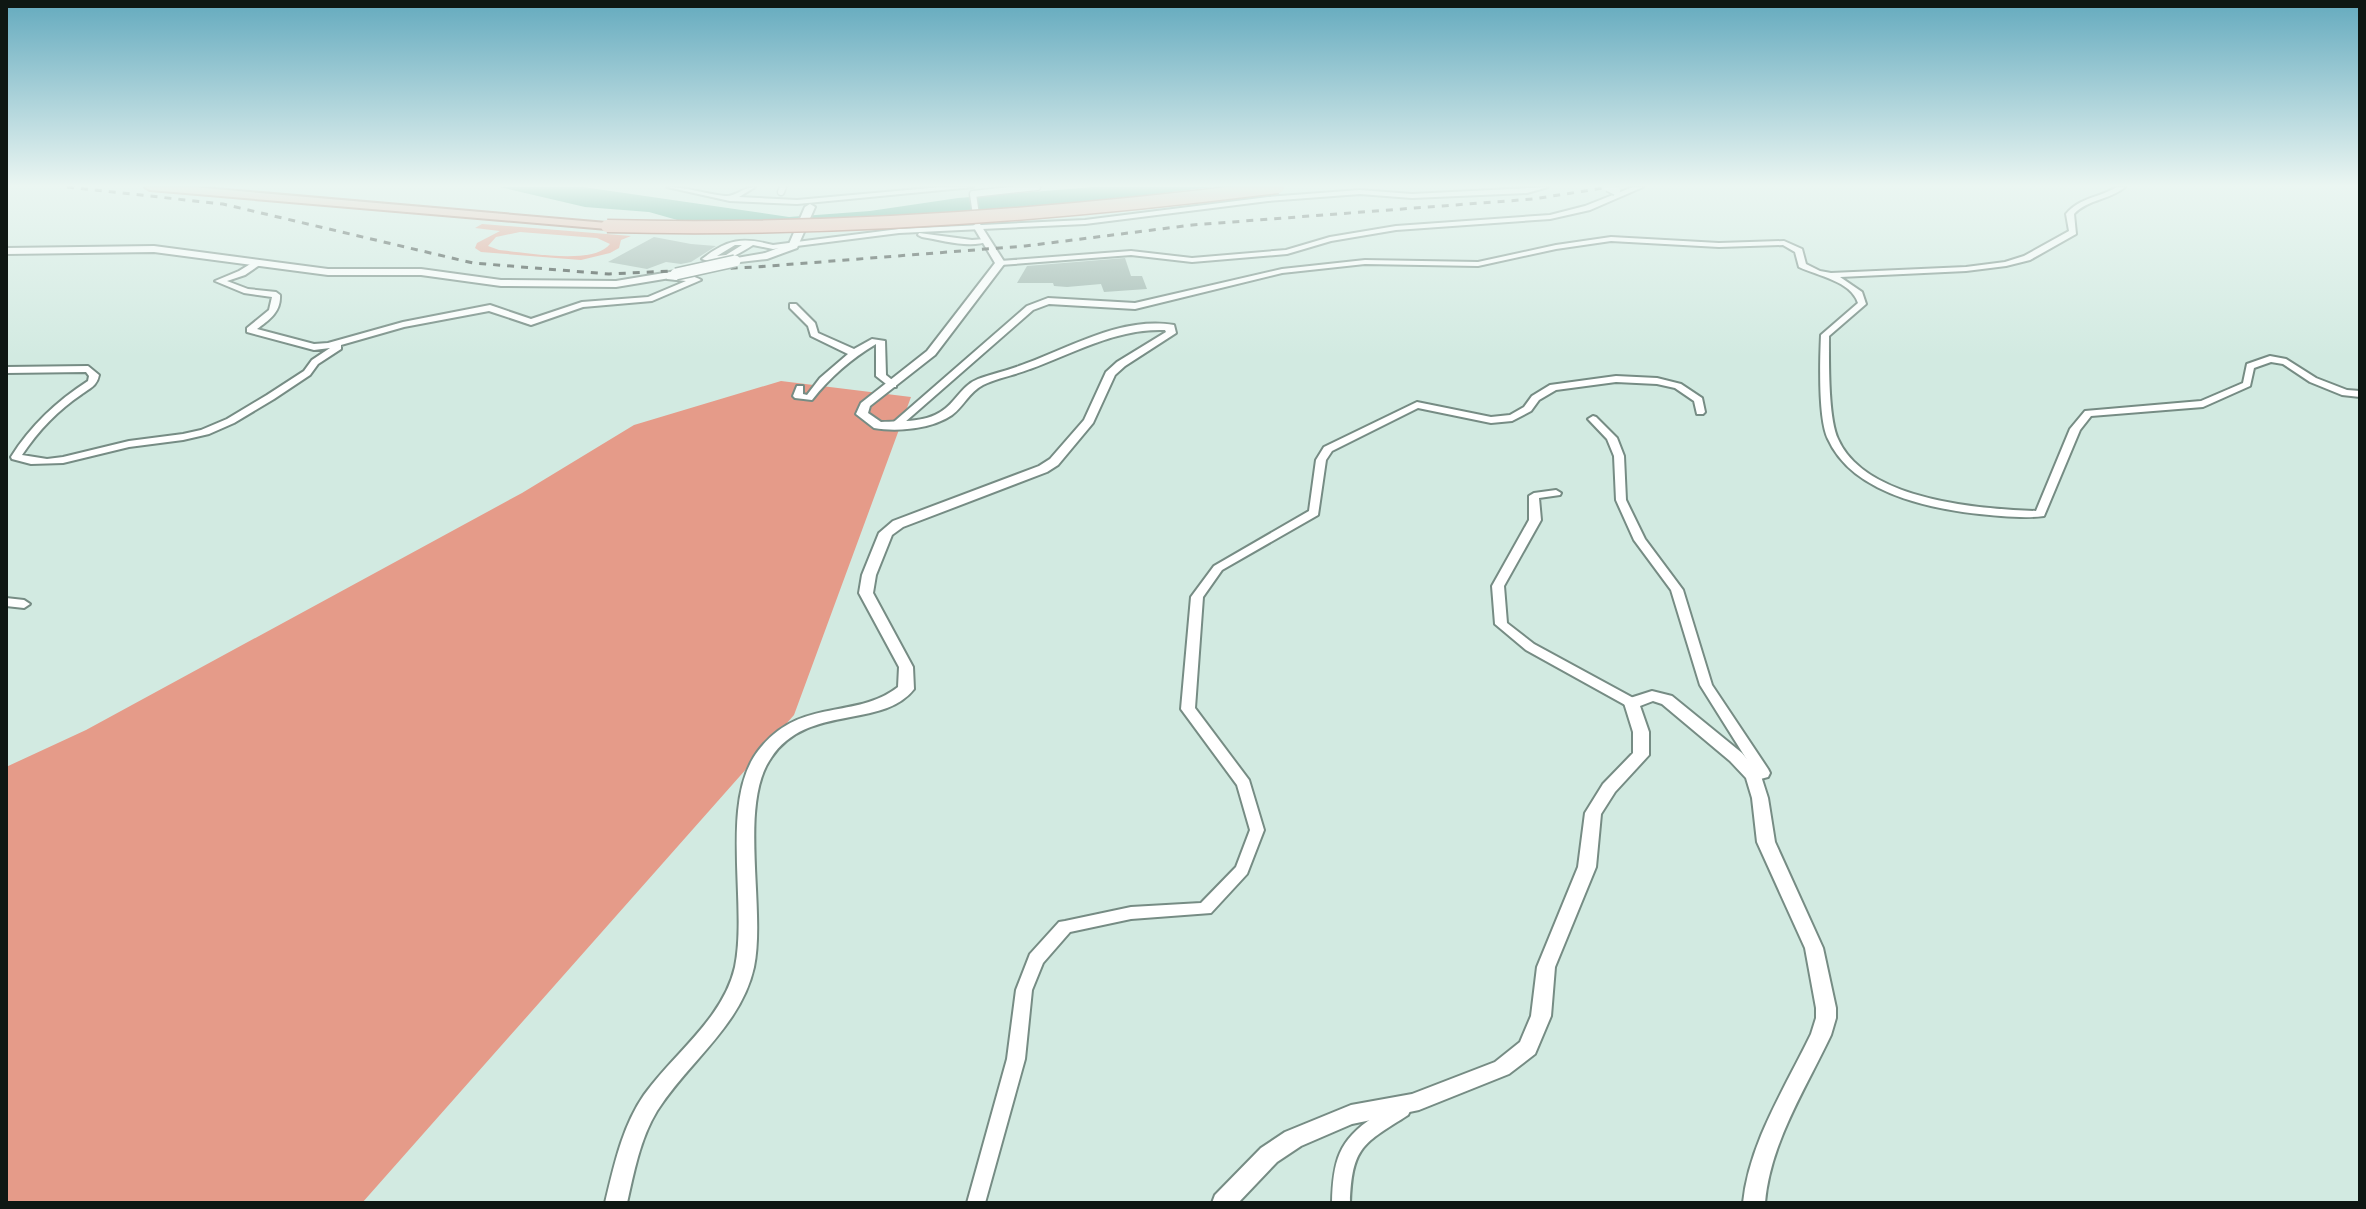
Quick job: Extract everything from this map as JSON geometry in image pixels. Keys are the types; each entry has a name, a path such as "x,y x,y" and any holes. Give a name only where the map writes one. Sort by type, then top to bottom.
{"main road":[{"path":"6,251 154,249 328,272 421,272 501,283 616,284 767,256 793,243"}],"street":[{"path":"756,243 773,247 792,243"},
{"path":"987,243 1000,263"},
{"path":"616,1203 627,1154 650,1104 708,1038 734,997 744,968 750,800 754,777 763,756 781,738 809,719 887,702 906,689 906,667 866,593 869,575 886,533 898,524 1043,469 1054,462 1089,421 1110,374 1121,364 1166,338 1172,329 1164,325 1147,326 1092,339 971,386 942,416 924,423 893,427 871,423 862,414 870,401 893,385 941,341 1000,263 1131,253 1192,260 1287,252 1315,243"},
{"path":"893,427 1030,308 1048,301 1135,306 1282,271 1365,262 1478,264 1585,243"},
{"path":"1699,243 1770,243"},
{"path":"1785,243 1799,251 1802,265 1831,275 1976,268 2027,258 2053,243"},
{"path":"260,262 242,273 219,281 247,291 276,295 278,300 273,312 250,330 252,333 277,335 314,347 490,308 531,322 582,305 649,299 697,280 671,276"},
{"path":"1831,275 1859,294 1862,304 1825,335 1831,437 1842,455 1868,479 1935,504 2007,514 2040,514 2075,429 2088,413 2203,404 2247,384 2250,366 2270,359 2286,362 2313,380 2345,393 2360,394"},
{"path":"793,306 812,325 814,334 854,353"},
{"path":"6,370 88,369 94,375 93,382 53,409 16,457 25,461 55,460 142,441 202,433 279,391 307,373 315,362 330,351 352,340"},
{"path":"800,388 798,396 809,398 823,380 854,353 875,341 882,343 881,376 893,385"},
{"path":"976,1203 1016,1059 1024,990 1036,959 1065,927 1131,913 1205,909 1242,870 1257,830 1244,784 1188,709 1197,597 1218,568 1314,513 1321,460 1328,449 1417,405 1491,420 1512,418 1528,409 1535,398 1553,387 1616,379 1657,381 1678,386 1699,400 1700,412"},
{"path":"1593,419 1612,438 1619,456 1621,500 1640,540 1677,590 1706,685 1763,773 1753,776"},
{"path":"1223,1203 1269,1155 1293,1139 1351,1115 1412,1103 1502,1068 1528,1048 1537,1032 1546,967 1587,867 1593,813 1609,788 1641,755 1641,732 1632,703 1530,647 1501,624 1498,586 1535,520 1534,496 1556,493"},
{"path":"6,602 24,604"},
{"path":"1632,703 1652,696 1667,700 1736,757 1753,776 1760,798 1766,842 1814,948 1826,1008 1821,1035 1768,1144 1756,1181 1754,1203"},
{"path":"1341,1203 1341,1166 1358,1136 1412,1103"}],"shaded area":[{"path":"477,243 490,243 488,246 499,250 574,256 601,251 609,243 620,243 619,248 610,253 581,260 481,252 475,248"},
{"path":"781,381 911,397 794,715 362,1203 6,1203 6,767 86,730 522,493 634,425"}],"building":[{"path":"642,243 716,246 691,262 681,264 666,262 647,269 608,262"},
{"path":"1125,258 1131,276 1142,276 1147,289 1104,292 1101,284 1067,287 1054,286 1053,283 1017,283 1027,266"}],"railway":[{"path":"390,243 473,263 609,274 756,267 1046,243"}]}
